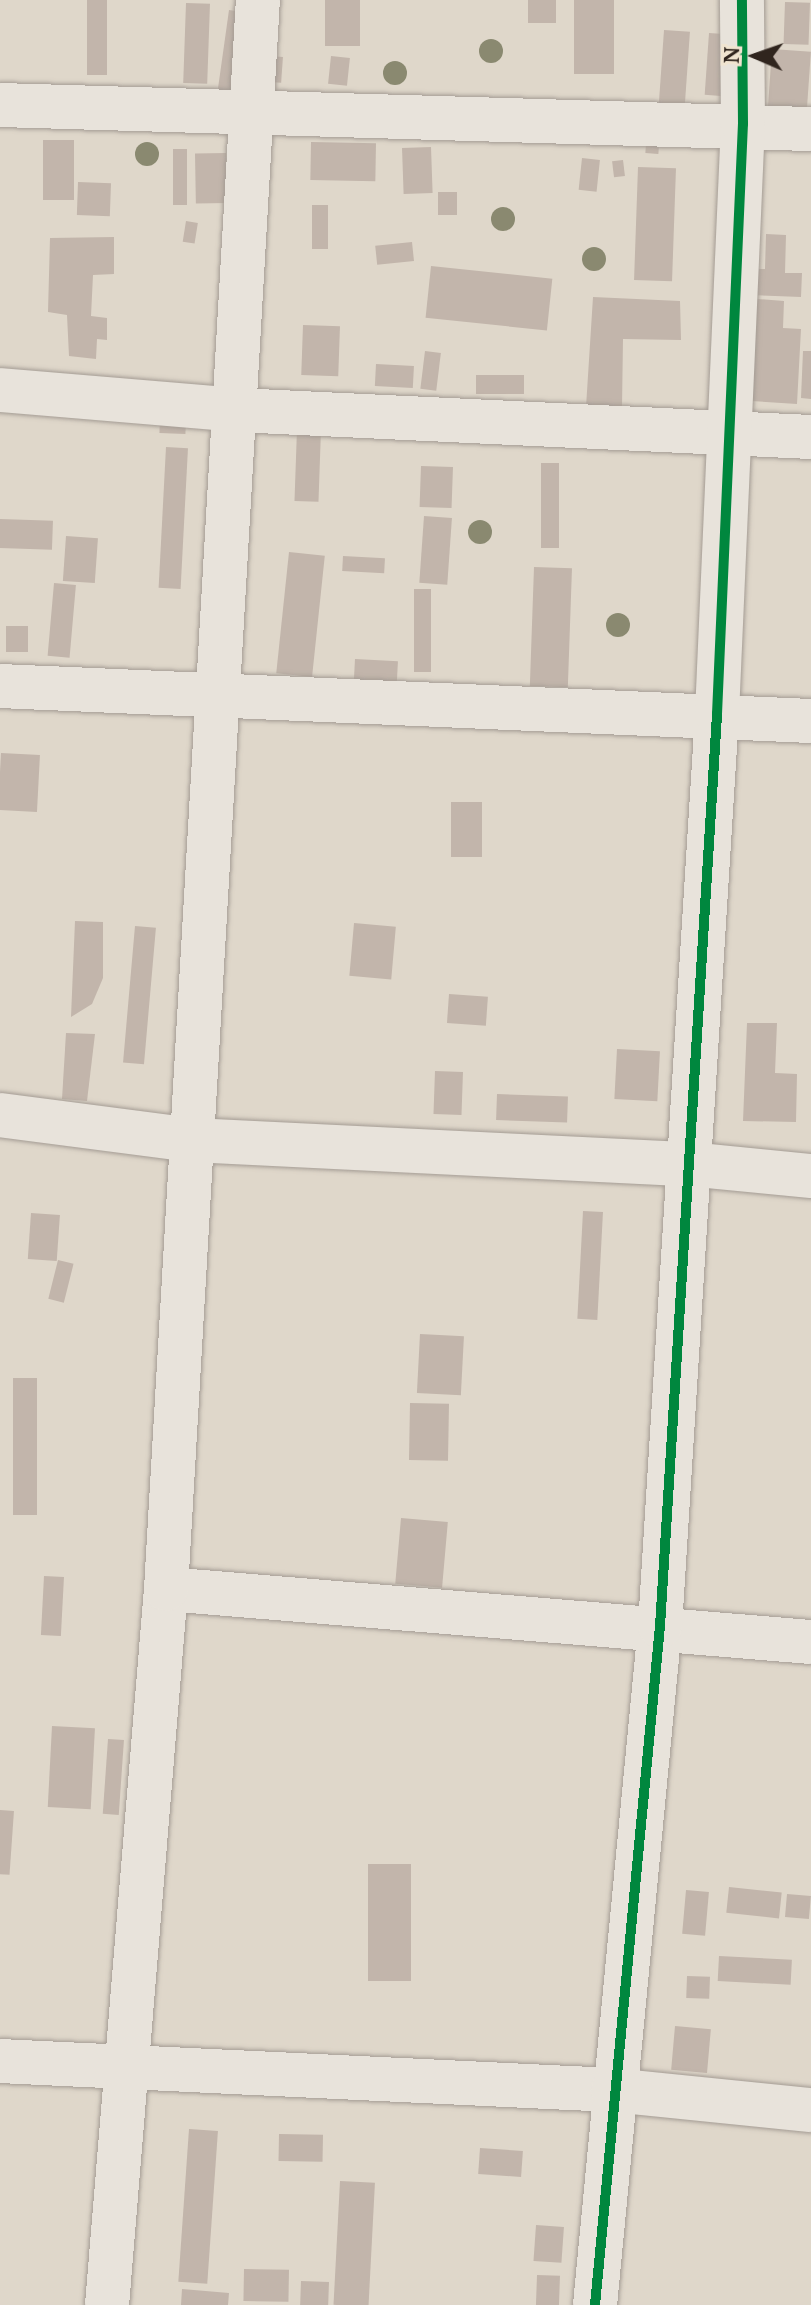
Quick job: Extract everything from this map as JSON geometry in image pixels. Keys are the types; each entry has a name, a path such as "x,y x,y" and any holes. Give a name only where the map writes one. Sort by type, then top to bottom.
{"street":[{"path":"107,2305 166,1589 216,692 236,410 249,110 258,0"},
{"path":"595,2305 613,2090 660,1626 717,714 726,431 743,124 742,0"},
{"path":"0,105 743,124 811,129"},
{"path":"0,390 236,410 811,437"},
{"path":"0,686 216,692 717,714 811,721"},
{"path":"0,1115 192,1140 688,1164 811,1176"},
{"path":"166,1589 660,1626 811,1642"},
{"path":"0,2061 613,2090 811,2110"}],"building":[{"path":"87,0 107,0 107,75 87,75"},
{"path":"325,0 360,0 360,46 325,46"},
{"path":"528,0 556,0 556,23 528,23"},
{"path":"574,0 614,0 614,74 574,74"},
{"path":"785,2 810,3 809,45 784,44"},
{"path":"186,3 210,4 207,84 183,83"},
{"path":"229,10 243,12 231,96 217,94"},
{"path":"664,30 690,32 684,114 658,112"},
{"path":"709,33 735,35 731,97 705,95"},
{"path":"772,49 811,52 806,127 767,124"},
{"path":"256,55 283,57 281,83 254,81"},
{"path":"331,56 350,58 347,86 328,84"},
{"path":"43,140 74,140 74,200 43,200"},
{"path":"311,142 376,143 375,181 310,180"},
{"path":"646,144 659,145 658,154 645,153"},
{"path":"431,147 433,193 404,194 402,148"},
{"path":"173,149 187,149 187,205 173,205"},
{"path":"226,153 227,203 196,204 195,154"},
{"path":"582,158 600,160 597,192 579,190"},
{"path":"623,160 625,176 614,177 612,161"},
{"path":"638,167 676,168 672,281 634,280"},
{"path":"78,182 111,183 110,216 77,215"},
{"path":"438,192 457,192 457,215 438,215"},
{"path":"312,205 328,205 328,249 312,249"},
{"path":"186,221 198,223 195,244 183,242"},
{"path":"766,234 786,235 785,273 802,273 801,297 748,295 749,269 765,269"},
{"path":"114,237 114,274 93,275 91,316 107,318 107,340 97,339 96,359 69,356 67,315 48,312 50,238"},
{"path":"412,242 414,261 377,265 375,246"},
{"path":"431,266 552,279 547,330 426,318"},
{"path":"593,297 680,301 681,340 623,339 622,407 586,407"},
{"path":"757,299 784,301 783,328 801,329 797,404 751,401"},
{"path":"303,325 340,326 338,376 301,375"},
{"path":"425,351 441,353 436,391 420,389"},
{"path":"803,351 811,351 811,399 801,398"},
{"path":"376,364 414,366 413,388 375,386"},
{"path":"476,375 524,375 524,394 476,394"},
{"path":"160,417 186,418 185,434 159,433"},
{"path":"297,429 321,430 318,502 294,501"},
{"path":"166,447 188,448 181,589 159,588"},
{"path":"541,463 559,463 559,548 541,548"},
{"path":"421,466 453,467 452,508 420,507"},
{"path":"424,516 452,518 447,585 419,583"},
{"path":"0,519 53,521 52,550 0,548"},
{"path":"66,536 98,538 95,583 63,581"},
{"path":"289,552 325,556 312,677 276,673"},
{"path":"343,556 385,558 384,573 342,571"},
{"path":"534,567 572,568 568,687 530,686"},
{"path":"54,583 76,585 70,658 48,656"},
{"path":"414,589 431,589 431,672 414,672"},
{"path":"6,626 28,626 28,652 6,652"},
{"path":"355,659 398,661 397,686 354,684"},
{"path":"1,753 40,755 37,812 0,810"},
{"path":"451,802 482,802 482,857 451,857"},
{"path":"75,921 103,922 103,978 92,1004 71,1017"},
{"path":"354,923 396,927 391,979 349,976"},
{"path":"135,926 156,928 144,1064 123,1062"},
{"path":"449,994 488,997 486,1026 447,1023"},
{"path":"747,1023 777,1023 775,1073 797,1074 796,1122 743,1121"},
{"path":"66,1033 95,1034 87,1101 62,1099"},
{"path":"617,1049 660,1051 657,1101 614,1099"},
{"path":"435,1071 463,1072 461,1115 433,1114"},
{"path":"497,1094 568,1096 567,1122 496,1120"},
{"path":"583,1211 603,1212 597,1320 577,1319"},
{"path":"31,1213 60,1215 57,1261 28,1259"},
{"path":"58,1260 74,1264 64,1303 48,1299"},
{"path":"420,1334 464,1336 461,1395 417,1393"},
{"path":"13,1378 37,1378 37,1515 13,1515"},
{"path":"410,1403 449,1404 448,1461 409,1460"},
{"path":"401,1518 448,1522 442,1588 395,1584"},
{"path":"44,1576 64,1577 61,1636 41,1635"},
{"path":"52,1726 95,1728 91,1809 48,1807"},
{"path":"108,1739 124,1740 119,1815 103,1814"},
{"path":"0,1810 14,1811 10,1875 0,1874"},
{"path":"368,1864 411,1864 411,1981 368,1981"},
{"path":"729,1887 782,1893 779,1918 726,1913"},
{"path":"686,1890 709,1892 705,1936 682,1934"},
{"path":"787,1894 811,1896 809,1919 785,1917"},
{"path":"719,1956 792,1960 791,1985 718,1981"},
{"path":"687,1976 710,1977 709,1999 686,1998"},
{"path":"675,2026 711,2029 707,2073 671,2070"},
{"path":"189,2129 218,2131 207,2284 178,2282"},
{"path":"279,2134 323,2135 323,2162 279,2161"},
{"path":"480,2148 523,2151 521,2177 478,2174"},
{"path":"340,2181 375,2183 369,2305 334,2305"},
{"path":"536,2225 564,2227 561,2263 533,2261"},
{"path":"244,2269 289,2270 288,2302 243,2301"},
{"path":"537,2275 560,2276 559,2305 536,2305"},
{"path":"301,2281 329,2282 328,2305 300,2305"},
{"path":"182,2289 229,2293 228,2305 181,2305"}],"cycle path":[{"path":"595,2305 660,1626 717,714 743,124 742,0"}]}
